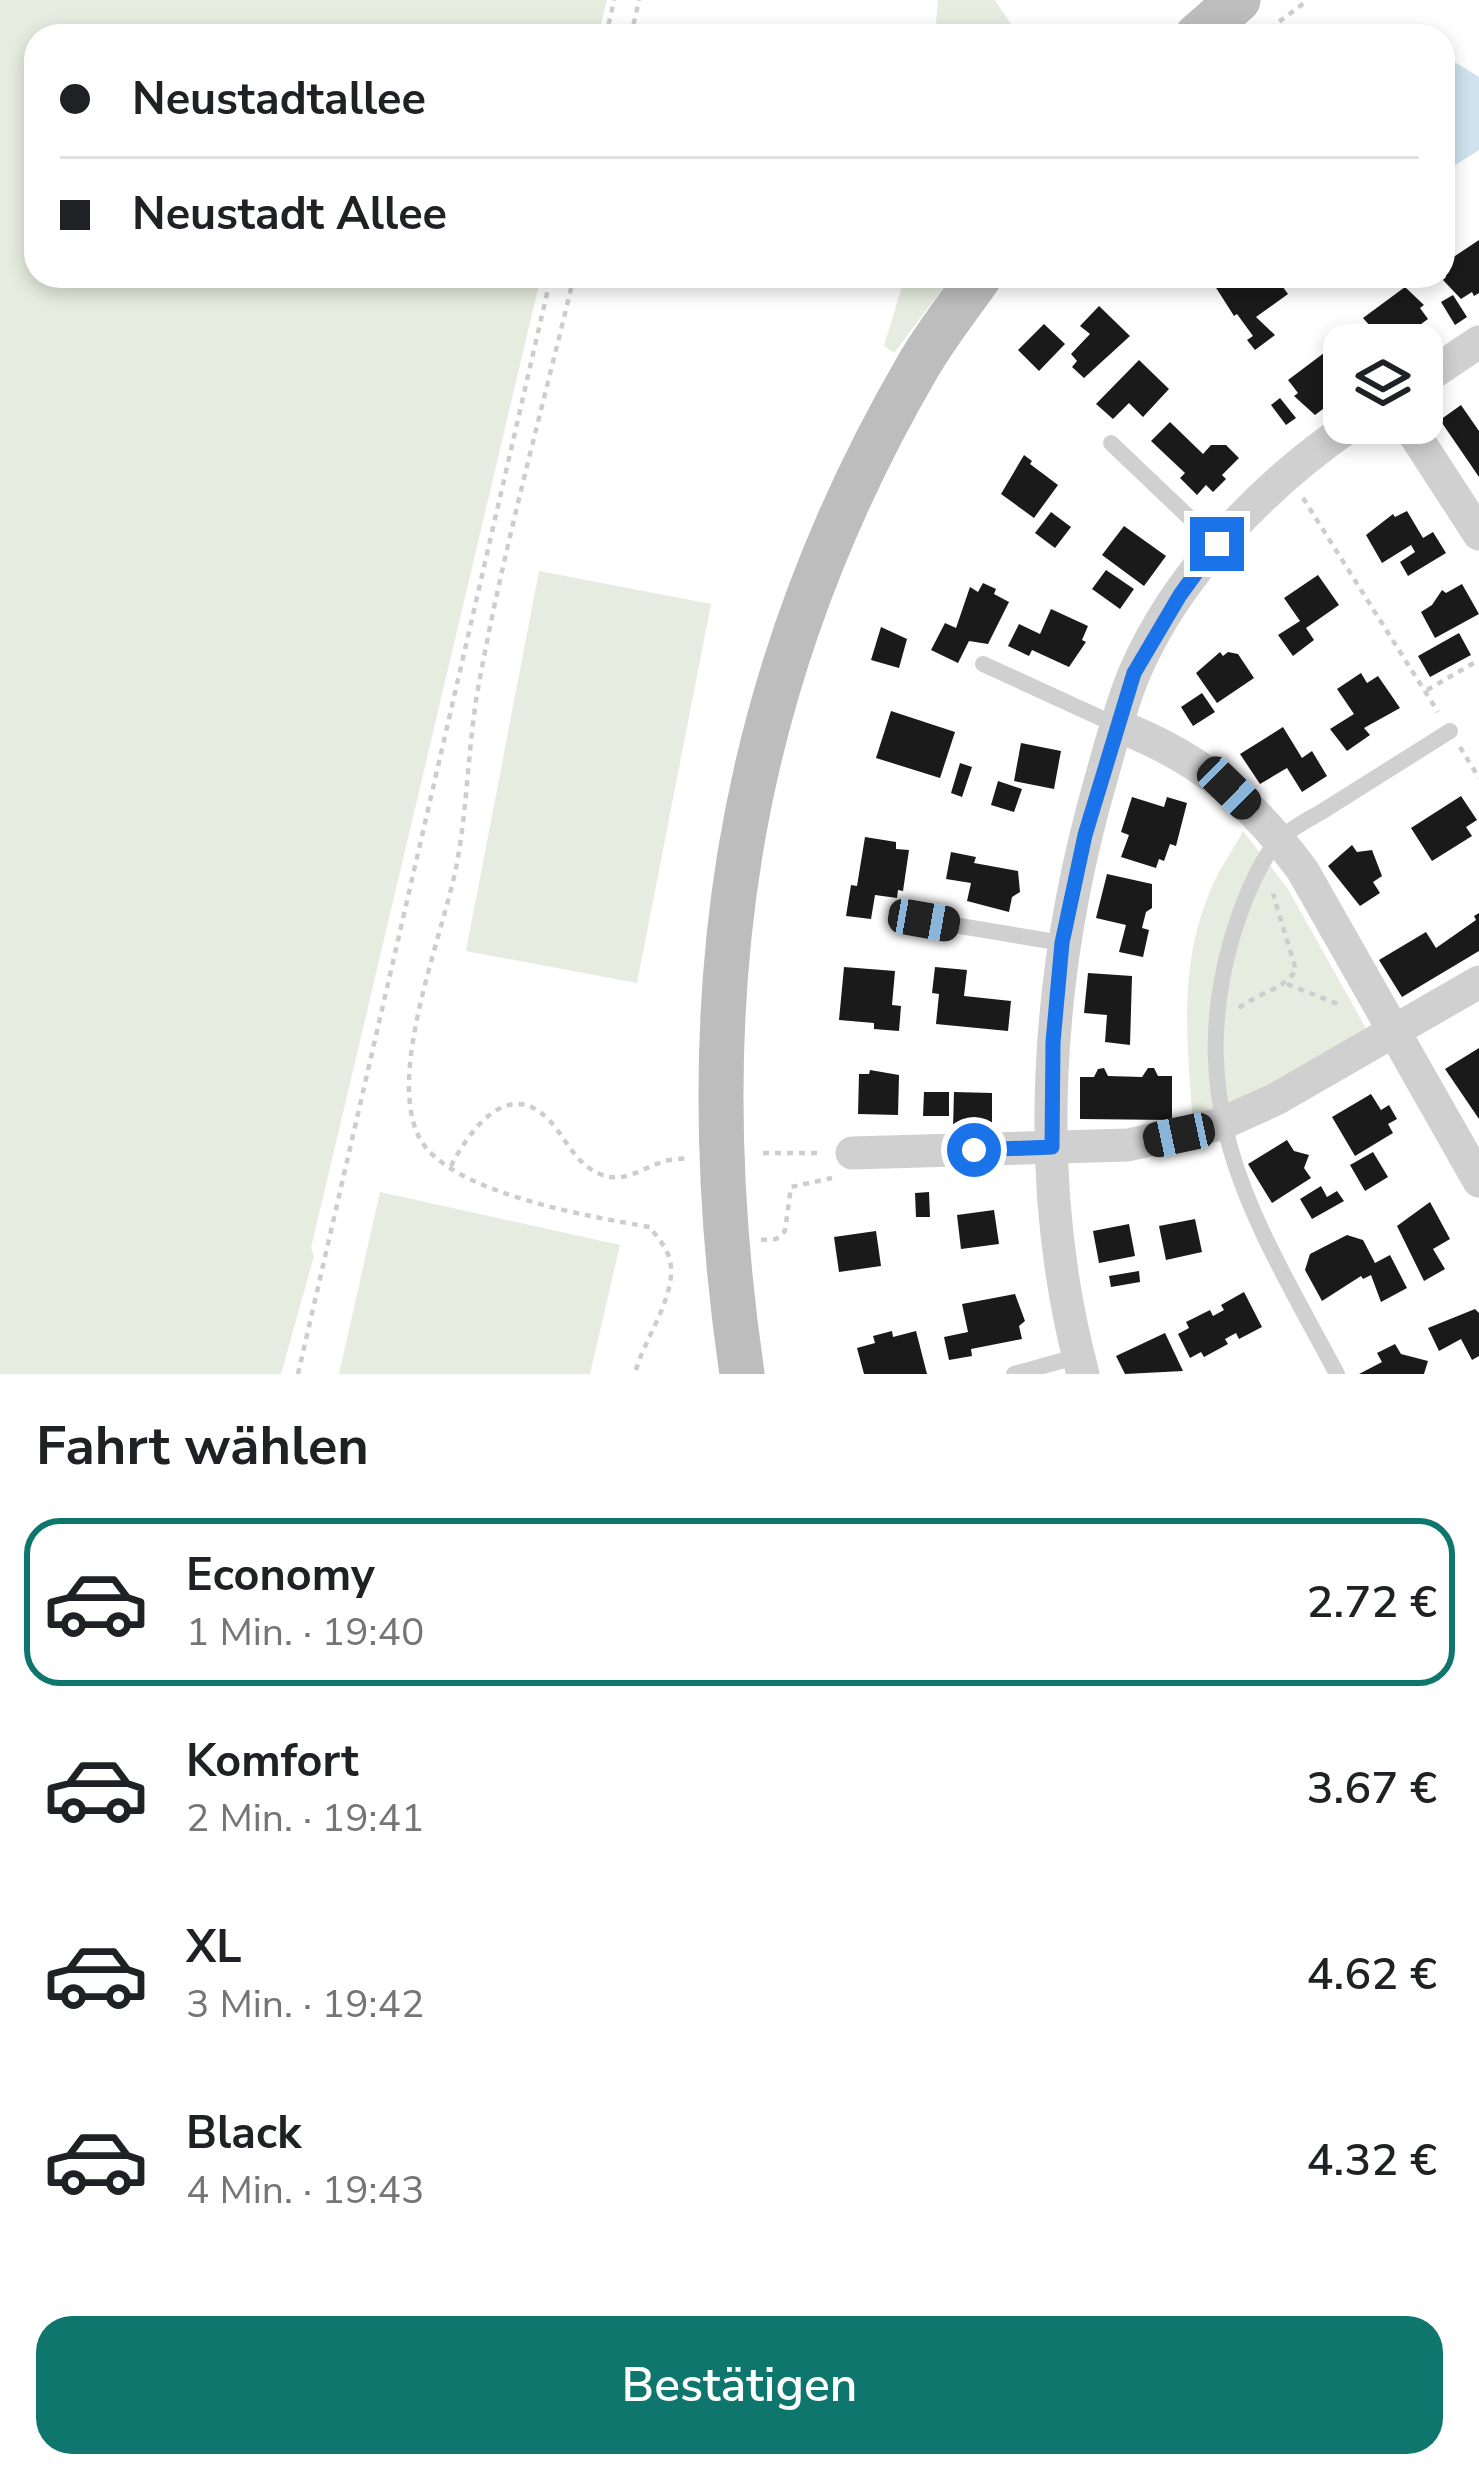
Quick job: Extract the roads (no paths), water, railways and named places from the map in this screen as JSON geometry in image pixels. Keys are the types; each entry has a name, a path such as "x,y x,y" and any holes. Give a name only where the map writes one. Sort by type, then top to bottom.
{"street":[{"path":"1211,24 1238,0"},
{"path":"742,1374 725,1218 719,1090 723,979 736,869 760,750 793,638 849,496 919,363 972,288"},
{"path":"1443,366 1479,342"},
{"path":"1081,1365 1062,1258 1052,1147 1053,1042 1062,943 1085,835 1134,673 1154,636 1217,544 1328,444"},
{"path":"1421,444 1479,534"},
{"path":"1116,725 1158,741 1229,788 1274,849 1303,872 1479,1181"},
{"path":"850,1164 1128,1145 1221,1124 1276,1100 1388,1020 1479,982"}],"lane":[{"path":"1111,442 1217,544"},
{"path":"983,664 1116,725"},
{"path":"1337,1374 1251,1213 1221,1124 1215,1047 1222,974 1236,924 1274,849 1450,730"},
{"path":"924,920 1062,943"},
{"path":"1014,1374 1081,1365"}],"water":[{"path":"1455,62 1479,77 1479,150 1455,165"}]}
